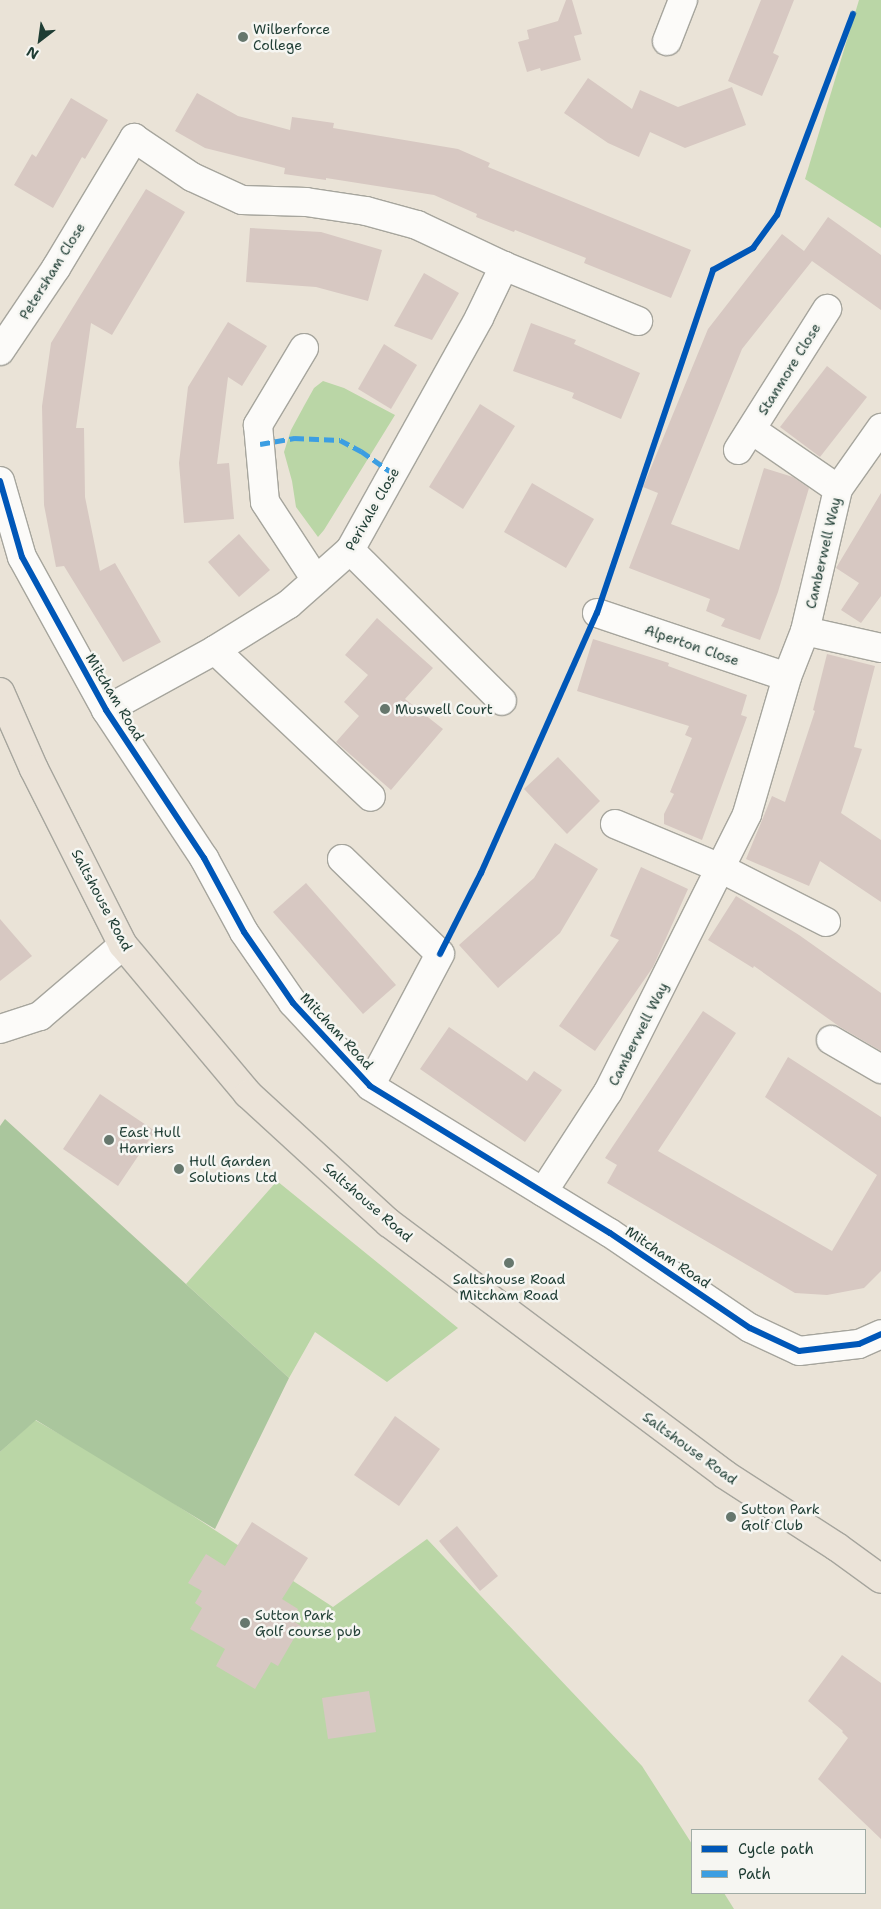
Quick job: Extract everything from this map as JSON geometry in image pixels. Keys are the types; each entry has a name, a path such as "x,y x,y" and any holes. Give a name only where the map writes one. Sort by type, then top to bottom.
{"main road":[{"name":"Saltshouse Road","path":"0,692 34,769 123,945 248,1094 389,1222 724,1474 837,1547 881,1580"}],"street":[{"path":"667,41 683,0"},
{"name":"Petersham Close","path":"1,348 56,268 134,138 192,176 242,200 306,202 366,211 417,225 504,266"},
{"path":"504,266 638,321"},
{"name":"Perivale Close","path":"106,710 215,650 289,604 350,550 479,318 504,266"},
{"name":"Stanmore Close","path":"827,308 745,440 838,489"},
{"path":"304,348 258,425 265,502 316,580"},
{"name":"Camberwell Way","path":"543,1192 608,1092 747,814 787,677 805,631 838,489 881,428"},
{"name":"Mitcham Road","path":"0,482 22,557 106,710 204,858 244,932 293,1003 370,1086 610,1233 750,1328 799,1351 859,1344 881,1334"},
{"path":"350,550 502,701"},
{"name":"Alperton Close","path":"597,613 787,677"},
{"path":"805,631 881,648"},
{"path":"215,650 371,797"},
{"path":"614,824 720,868 811,923"},
{"path":"342,859 440,954 370,1086"},
{"path":"0,1029 40,1016 123,945"},
{"path":"831,1040 881,1069"}],"green space":[{"path":"859,0 881,0 881,228 805,179"},
{"path":"323,381 344,388 395,415 318,537 296,507 292,481 284,452 291,430 304,406 314,388"},
{"path":"5,1119 289,1378 215,1529 36,1420 0,1452 0,1126"},
{"path":"277,1181 458,1328 387,1382 315,1332 289,1378 186,1284"},
{"path":"35,1420 121,1469 333,1607 427,1539 642,1766 691,1842 691,1894 725,1894 734,1909 0,1909 0,1452"}],"building":[{"path":"566,0 572,0 582,34 574,36 581,60 541,71 540,68 527,72 518,42 529,39 527,30 558,21"},
{"path":"761,0 794,0 773,53 779,56 762,96 728,81"},
{"path":"588,78 632,109 640,90 678,107 732,87 746,125 685,148 650,132 639,157 608,143 564,113"},
{"path":"197,93 238,116 290,130 292,117 334,123 333,128 458,149 490,163 488,167 691,250 671,298 584,263 586,258 476,217 477,214 434,195 326,178 326,180 284,174 285,168 205,148 175,131"},
{"path":"71,98 108,120 85,159 82,157 53,208 14,185 32,154 36,157"},
{"path":"146,189 185,212 112,335 91,323 76,428 84,428 85,497 100,571 115,563 161,642 123,662 64,566 56,567 44,505 42,406 51,343"},
{"path":"828,217 881,255 881,310 812,261 742,349 671,524 739,550 764,468 793,477 809,488 778,592 760,640 721,626 725,619 706,611 710,599 629,568 658,493 643,487 708,329 782,234 804,251"},
{"path":"250,228 321,232 382,250 368,301 316,287 246,282"},
{"path":"424,273 459,293 432,340 394,326"},
{"path":"228,322 267,346 242,386 228,377 217,464 229,463 234,519 184,523 179,463 188,387"},
{"path":"531,323 576,340 574,344 640,373 621,419 572,398 574,393 513,371"},
{"path":"384,344 417,365 391,409 358,389"},
{"path":"827,366 867,397 820,457 780,427"},
{"path":"480,404 515,426 463,509 429,487"},
{"path":"532,483 594,519 566,568 504,532"},
{"path":"881,493 881,596 861,623 841,610 859,583 836,568"},
{"path":"239,534 270,570 239,597 208,562"},
{"name":"Muswell Court","path":"377,618 433,668 405,699 443,729 391,790 336,742 359,716 344,702 368,675 345,655"},
{"path":"593,639 669,663 668,666 747,695 741,715 747,717 702,840 664,824 664,814 674,794 670,792 692,738 685,735 689,726 577,691"},
{"path":"827,654 875,666 854,747 862,749 841,813 881,840 881,902 820,861 809,886 746,859 772,796 785,802 815,711 813,710"},
{"path":"558,757 600,801 567,834 524,789"},
{"path":"555,843 598,869 560,933 498,988 459,945 534,878"},
{"path":"641,867 688,889 653,967 595,1051 559,1026 619,940 610,936"},
{"path":"306,883 396,985 363,1014 273,912"},
{"path":"736,896 799,935 881,993 881,1051 840,1027 754,966 753,968 708,940"},
{"path":"0,919 32,956 0,981"},
{"path":"703,1011 736,1033 658,1151 832,1251 877,1175 765,1097 788,1057 881,1117 881,1271 864,1288 827,1295 795,1293 607,1183 617,1165 605,1158"},
{"path":"449,1027 527,1081 534,1071 562,1090 525,1142 420,1069"},
{"name":"East Hull Harriers","path":"100,1094 155,1131 118,1186 63,1149"},
{"path":"395,1416 440,1449 399,1506 354,1475"},
{"name":"Sutton Park Golf course pub","path":"252,1522 308,1558 282,1599 298,1609 292,1620 301,1626 278,1666 271,1662 255,1689 216,1666 225,1649 190,1629 202,1608 195,1603 202,1591 188,1583 206,1554 225,1566"},
{"path":"457,1526 498,1576 480,1591 439,1541"},
{"path":"842,1655 881,1683 881,1839 818,1779 848,1738 843,1731 808,1701"},
{"path":"369,1691 376,1732 328,1739 322,1698"}],"marked path":[{"path":"260,444 294,438 340,440 361,451 393,473"}],"cycle path":[{"path":"440,954 481,873 597,613 713,270 753,248 777,215 853,14"},
{"path":"0,481 22,557 106,710 204,858 244,932 293,1003 370,1086 610,1233 750,1328 799,1351 859,1344 881,1334"}],"place":[{"name":"Wilberforce College","path":"243,37"},
{"name":"Muswell Court","path":"385,709"},
{"name":"East Hull Harriers","path":"109,1140"},
{"name":"Hull Garden Solutions Ltd","path":"179,1169"},
{"name":"Saltshouse Road Mitcham Road","path":"509,1263"},
{"name":"Sutton Park Golf Club","path":"731,1517"},
{"name":"Sutton Park Golf course pub","path":"245,1623"}]}
